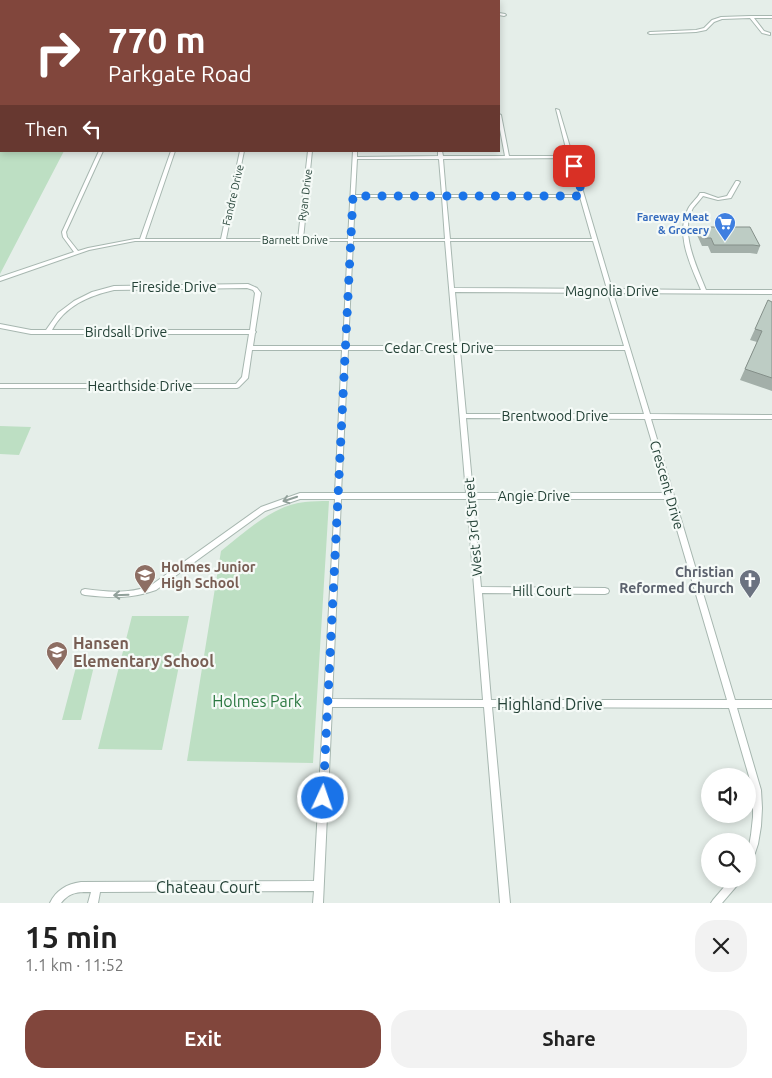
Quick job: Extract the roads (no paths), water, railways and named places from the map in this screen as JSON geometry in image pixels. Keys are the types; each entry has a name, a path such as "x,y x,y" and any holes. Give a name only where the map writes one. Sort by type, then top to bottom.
{"street":[{"path":"500,14 504,15"},
{"path":"751,17 763,32 769,34"},
{"path":"650,33 690,32 705,28 710,22 717,19 772,17"},
{"name":"Crescent Drive","path":"557,110 757,790 758,814 756,836"},
{"path":"500,120 507,158"},
{"path":"77,253 64,237 64,232 100,152"},
{"path":"142,240 172,152"},
{"name":"Fandre Drive","path":"223,240 242,152"},
{"name":"Ryan Drive","path":"300,240 310,152"},
{"path":"318,903 355,152"},
{"path":"354,158 440,154 507,158 571,158"},
{"name":"West 3rd Street","path":"440,154 505,903"},
{"path":"704,291 688,251 686,224 691,209 702,194 718,199 729,197 738,182"},
{"path":"353,196 583,196"},
{"name":"Barnett Drive","path":"0,279 108,244 142,240 596,240"},
{"name":"Fireside Drive","path":"48,332 58,316 69,306 82,298 106,290 131,287 248,286 255,289 258,293 250,348"},
{"name":"Magnolia Drive","path":"452,290 772,292"},
{"name":"Birdsall Drive","path":"0,326 22,331 48,332 253,332"},
{"name":"Cedar Crest Drive","path":"250,348 627,348"},
{"name":"Hearthside Drive","path":"0,386 233,387 240,384 245,378 250,348"},
{"name":"Brentwood Drive","path":"463,416 647,416"},
{"path":"647,416 772,417"},
{"name":"Angie Drive","path":"85,592 117,596 142,592 166,580 272,505 300,496 670,496"},
{"name":"Hill Court","path":"478,590 605,591"},
{"name":"Highland Drive","path":"328,703 772,704"},
{"name":"Chateau Court","path":"55,903 60,895 70,888 319,886"},
{"path":"93,903 96,887"},
{"path":"716,903 728,888"}],"place":[{"name":"Fareway Meat & Grocery","path":"725,242"},
{"name":"Holmes Junior High School","path":"145,594"},
{"name":"Christian Reformed Church","path":"750,599"},
{"name":"Hansen Elementary School","path":"57,671"}],"park label":[{"name":"Holmes Park","path":"257,701"}]}
